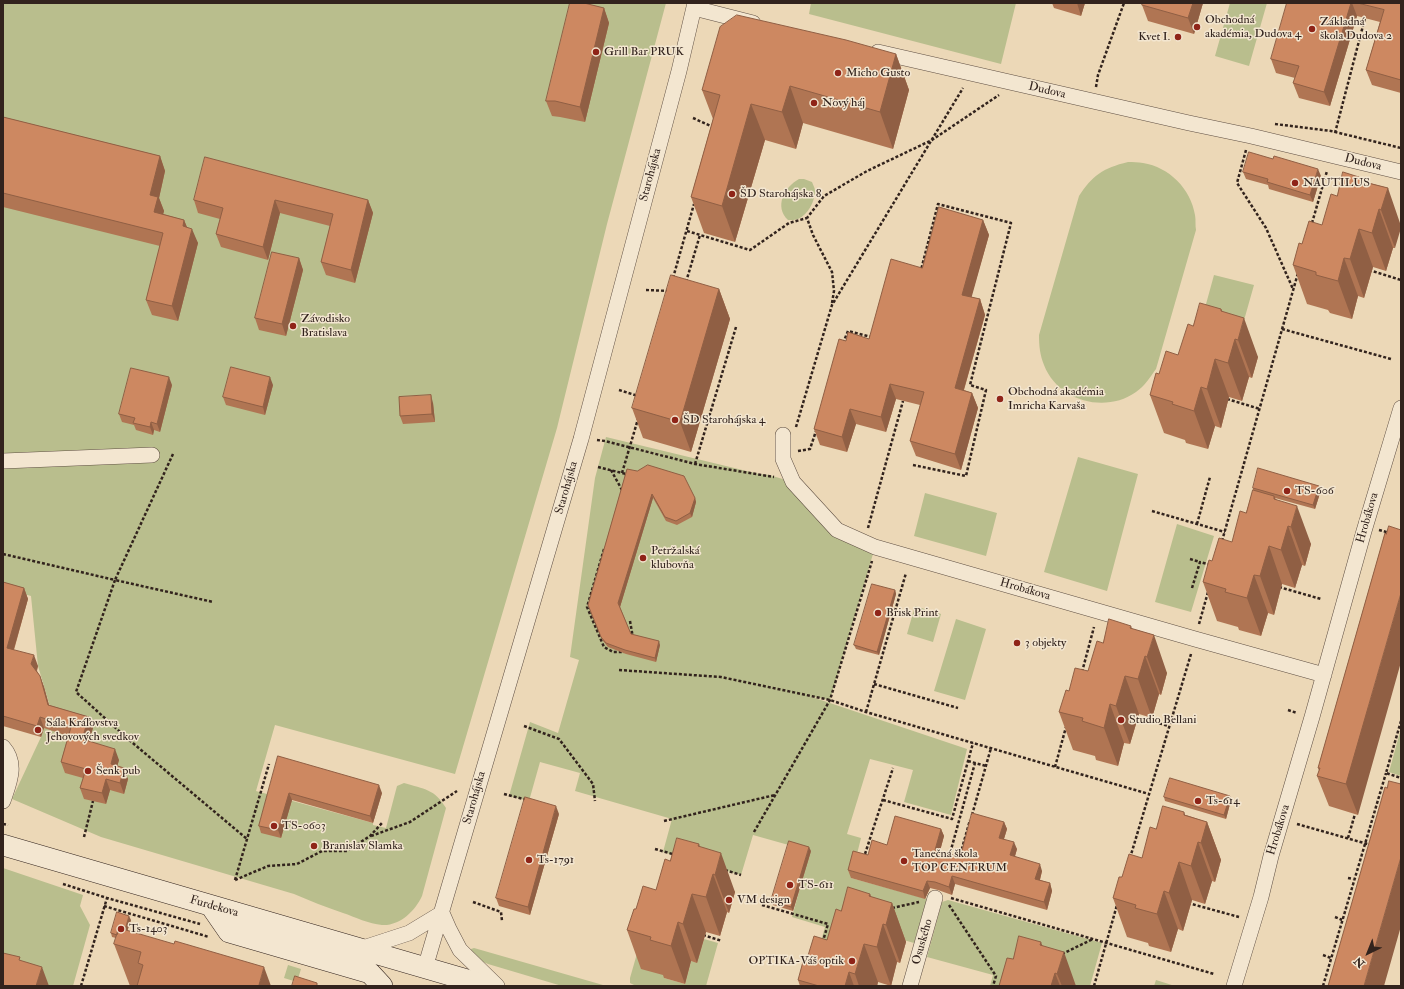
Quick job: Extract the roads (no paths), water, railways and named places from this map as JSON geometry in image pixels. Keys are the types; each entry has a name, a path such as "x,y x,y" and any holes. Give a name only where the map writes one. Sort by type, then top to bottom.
{"street":[{"path":"694,6 765,26"},
{"name":"Starohájska","path":"423,977 575,458 679,71 694,6"},
{"name":"Dudova","path":"861,48 1251,136 1401,172"},
{"name":"Hrobákova","path":"1234,986 1364,531 1401,408"},
{"name":"Hrobákova","path":"789,432 783,459 794,482 837,530 869,544 1324,675"},
{"path":"3,461 152,455"},
{"path":"3,747 10,760 12,773 3,801"},
{"name":"Furdekova","path":"3,845 360,950 423,977"},
{"name":"Osuského","path":"910,986 939,897"},
{"path":"211,906 229,932 370,973 382,986"},
{"path":"360,950 409,933 442,913 460,950 497,986"},
{"path":"423,977 488,986"}],"place":[{"name":"Obchodná akadémia, Dudova 4","path":"1197,27"},
{"name":"Základná škola Dudova 2","path":"1312,29"},
{"name":"Kvet I.","path":"1178,37"},
{"name":"Grill Bar PRUK","path":"596,52"},
{"name":"Micho Gusto","path":"838,73"},
{"name":"Nový háj","path":"814,103"},
{"name":"NAUTILUS","path":"1295,183"},
{"name":"ŠD Starohájska 8","path":"732,194"},
{"name":"Závodisko Bratislava","path":"293,326"},
{"name":"Obchodná akadémia Imricha Karvaša","path":"1000,399"},
{"name":"ŠD Starohájska 4","path":"675,420"},
{"name":"TS-606","path":"1287,491"},
{"name":"Petržalská klubovňa","path":"643,558"},
{"name":"Brisk Print","path":"878,613"},
{"name":"3 objekty","path":"1017,643"},
{"name":"Studio Bellani","path":"1121,720"},
{"name":"Sála Kráľovstva Jehovových svedkov","path":"38,730"},
{"name":"Šenk pub","path":"88,771"},
{"name":"Ts-614","path":"1198,801"},
{"name":"TS-0603","path":"274,826"},
{"name":"Branislav Slamka","path":"314,846"},
{"name":"Ts-1791","path":"529,860"},
{"name":"Tanečná škola TOP CENTRUM","path":"904,861"},
{"name":"TS-611","path":"790,885"},
{"name":"VM design","path":"729,900"},
{"name":"Ts-1403","path":"121,929"},
{"name":"OPTIKA-Váš optik","path":"852,961"}]}
